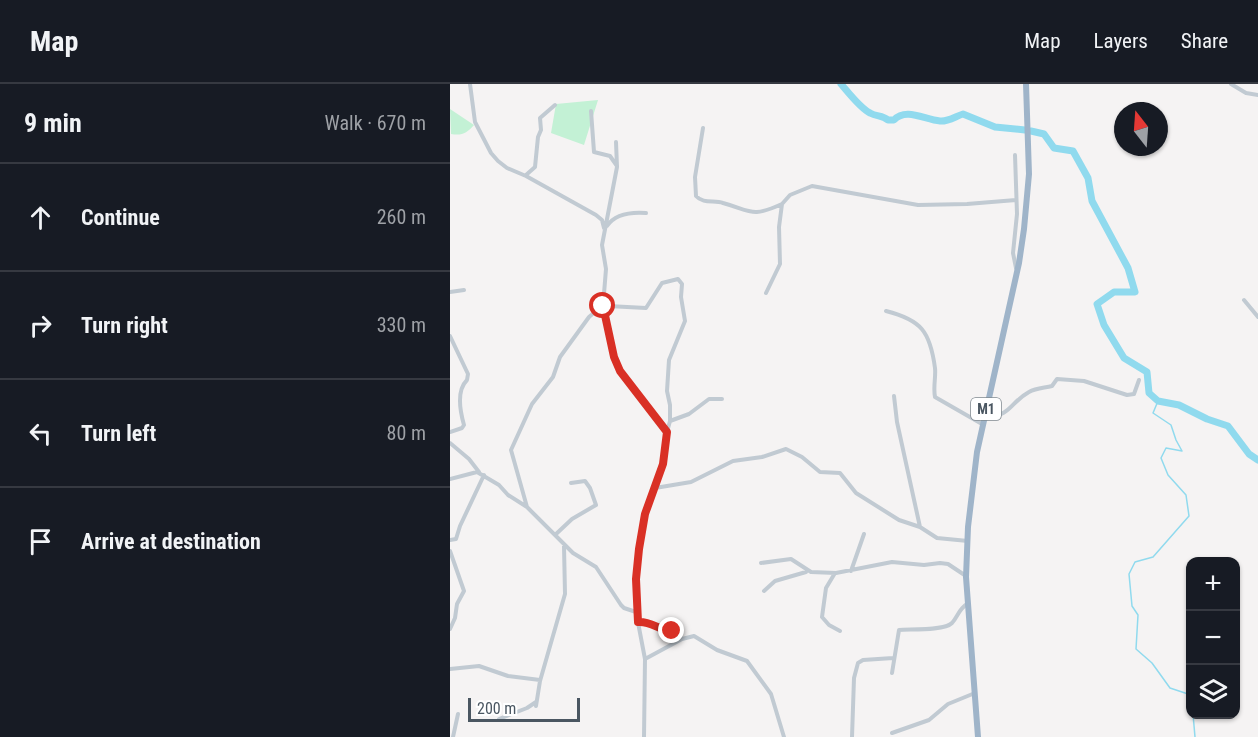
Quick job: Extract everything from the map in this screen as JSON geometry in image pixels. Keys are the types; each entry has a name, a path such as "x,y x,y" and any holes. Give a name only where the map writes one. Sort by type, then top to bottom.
{"highway":[{"name":"M1","path":"978,737 966,577 968,541 977,452 1018,270 1024,229 1029,174 1026,84"}],"street":[{"path":"470,84 474,119 491,153 507,168 596,215 602,220 604,229"},
{"path":"1231,84 1246,93 1258,95"},
{"path":"526,176 535,167 538,137 541,130 540,118 555,105"},
{"path":"591,111 594,152 610,156 617,167"},
{"path":"703,128 695,177 696,196 699,200 724,203 746,212 765,212 782,204 790,195 812,186 918,205 1016,200"},
{"path":"616,142 617,167 602,245 606,269 603,306 614,357 620,371 667,432"},
{"path":"1015,155 1017,214 1013,254 1018,270"},
{"path":"766,293 780,264 782,204"},
{"path":"604,229 612,218 646,213"},
{"path":"527,507 511,450 532,404 553,377 560,357 589,317 603,306 646,308 662,283 674,279 681,282 685,316 680,336 669,360 667,391 670,421 663,464 645,514 636,579 636,612 645,659 645,737"},
{"path":"450,292 464,290"},
{"path":"1245,300 1258,317"},
{"path":"886,311 906,316 918,324 925,333 935,368 934,397 983,422 1004,414 1025,394 1052,386 1057,379 1093,382 1126,395 1134,394 1139,380"},
{"path":"450,336 468,374 463,384 460,403 464,425 450,432"},
{"path":"894,396 897,422 920,527"},
{"path":"670,421 689,414 709,399 722,399"},
{"path":"450,443 482,474 527,507 573,553 596,567 624,608 636,612"},
{"path":"655,488 691,482 733,460 762,457 786,449 802,457 820,472 840,473 863,498 899,520 920,527 937,538 968,541"},
{"path":"450,479 472,472 482,474"},
{"path":"450,540 456,539 482,474"},
{"path":"555,535 572,519 596,505 585,481 571,483"},
{"path":"852,571 864,534"},
{"path":"499,719 536,704 540,681 565,594 564,545"},
{"path":"450,551 464,592 457,604 455,618 450,629"},
{"path":"761,563 791,559 807,572"},
{"path":"764,591 775,581 807,572 836,573 892,562 924,566 948,564 966,577"},
{"path":"836,573 826,588 822,610 824,620 840,631"},
{"path":"892,672 899,630 945,627 952,622 960,609 968,604"},
{"path":"638,622 651,623 661,630 672,631 682,639"},
{"path":"645,659 682,639 694,636 717,650 747,660 771,694 784,737"},
{"path":"852,737 854,678 858,663 863,660 893,658"},
{"path":"450,669 480,666 508,676 540,681"},
{"path":"892,733 928,720 948,704 975,693"},
{"path":"453,737 458,714"}],"green space":[{"path":"598,100 584,145 551,133 556,104"},
{"path":"450,109 474,125 464,133 451,134"}],"waterway":[{"path":"841,84 866,111 888,120 910,114 943,121 963,114 995,127 1025,130"},
{"path":"1031,131 1044,134 1054,148 1073,151 1088,178 1092,201 1128,268 1135,292 1114,292 1097,304 1104,325 1124,358 1147,372 1149,393 1158,401 1179,405 1207,419 1228,426 1249,454 1258,460"},
{"path":"1158,401 1153,413 1171,425 1182,451 1166,448 1161,458 1168,475 1186,495 1189,516 1153,557 1135,562 1129,574 1132,606 1138,615 1136,649 1152,663 1170,688 1186,693"},
{"path":"1193,719 1195,737"}],"route":[{"path":"603,306 614,357 620,371 667,432 659,479 645,514 636,579 636,612 638,622 651,623 661,630 672,631"}]}
